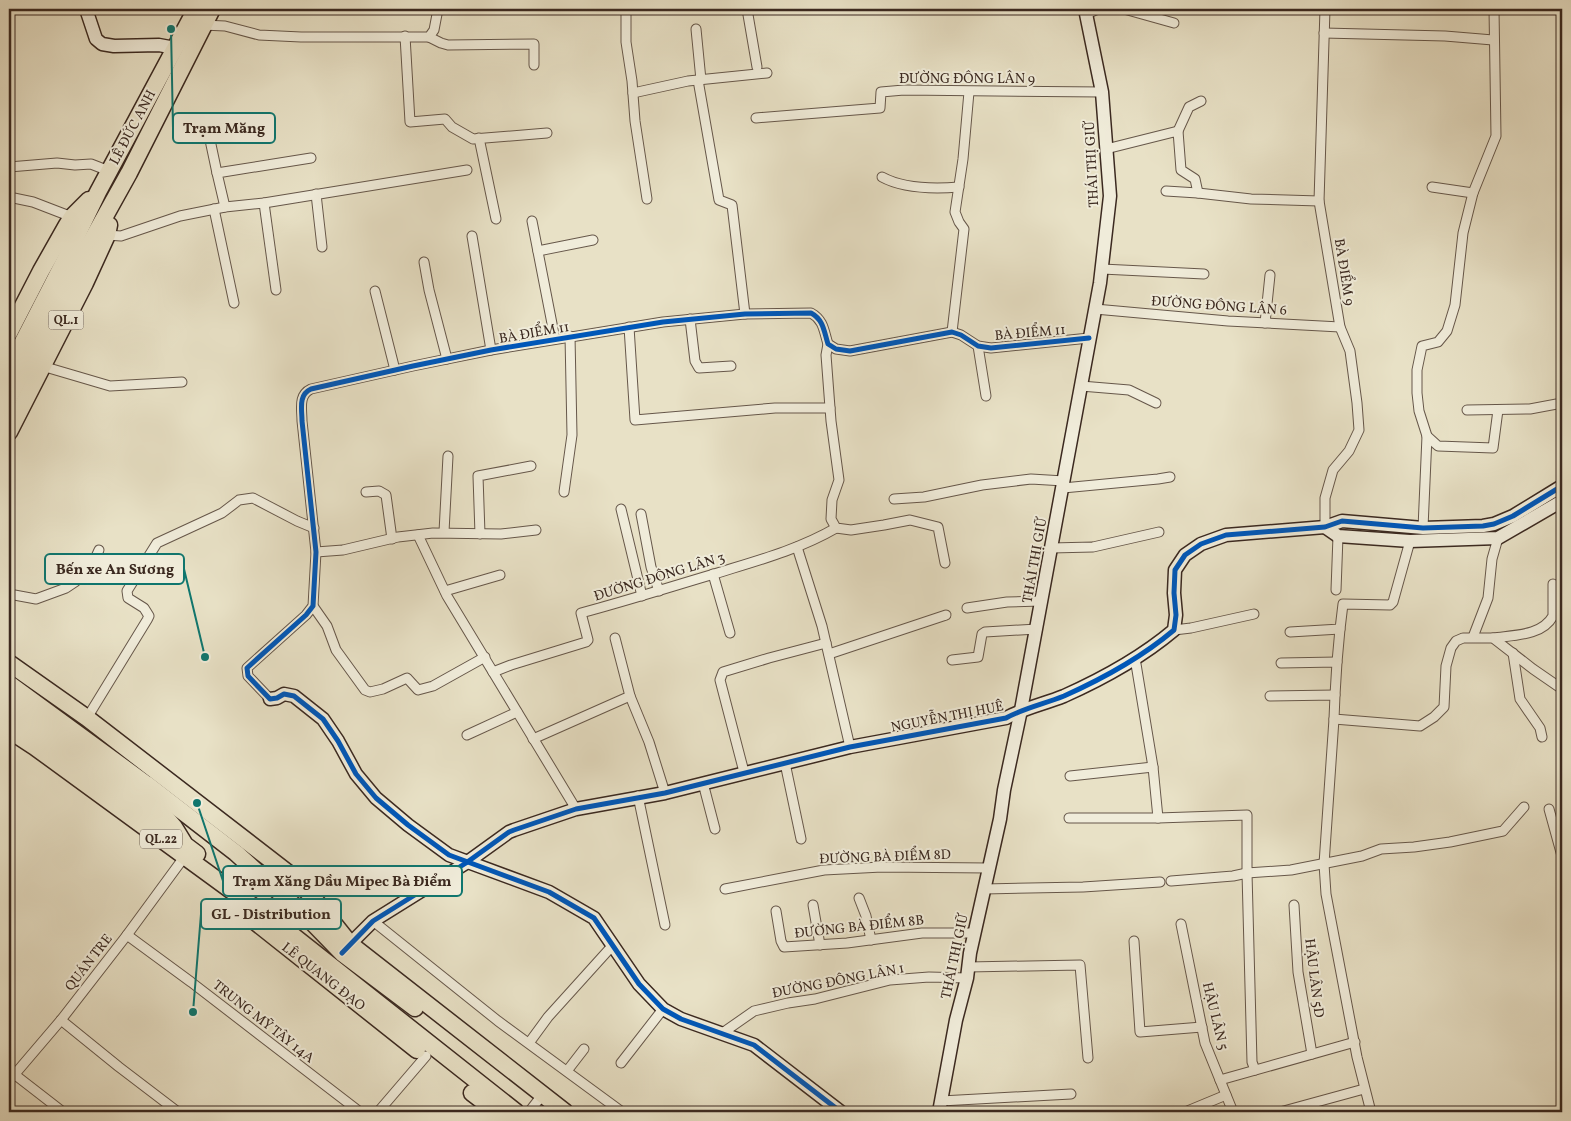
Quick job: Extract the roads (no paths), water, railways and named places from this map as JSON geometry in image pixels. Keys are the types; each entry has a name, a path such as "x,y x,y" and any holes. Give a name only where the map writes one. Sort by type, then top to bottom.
{"highway":[{"name":"LÊ ĐỨC ANH","path":"178,42 181,15 185,9"},
{"path":"205,16 227,9"},
{"name":"LÊ ĐỨC ANH","path":"73,259 98,192 178,42 205,16"},
{"name":"LÊ ĐỨC ANH","path":"73,259 113,203 205,16"},
{"name":"LÊ ĐỨC ANH","path":"9,333 40,271 72,217 98,192"},
{"name":"LÊ ĐỨC ANH","path":"9,432 85,283 107,235 113,203"},
{"name":"QL.1","path":"9,368 73,259"},
{"name":"QL.1","path":"9,398 73,259"},
{"name":"LÊ QUANG ĐẠO","path":"9,652 30,666 39,683"},
{"name":"LÊ QUANG ĐẠO","path":"9,663 87,718 158,779 236,854 346,948 537,1102 552,1112"},
{"name":"LÊ QUANG ĐẠO","path":"9,700 121,778 161,812 174,827 183,855 232,880 287,931 458,1075 497,1112"},
{"name":"LÊ QUANG ĐẠO","path":"9,730 35,747 60,773 183,855 426,1056 516,1112"},
{"name":"LÊ QUANG ĐẠO","path":"121,778 158,779 262,854 302,886 314,899 346,948"},
{"path":"262,854 280,892"},
{"name":"LÊ QUANG ĐẠO","path":"537,1102 565,1112"}],"main road":[{"path":"9,683 158,779"},
{"path":"9,715 84,768 183,855"}],"street":[{"path":"86,9 96,39 102,44 114,46 159,45 178,42"},
{"path":"429,37 434,30 438,9"},
{"path":"626,9 626,42 646,199"},
{"path":"747,9 756,67"},
{"path":"1124,9 1174,23"},
{"name":"BÀ ĐIỂM 9","path":"1324,9 1320,201 1340,327 1350,351 1359,430 1350,451 1333,470 1324,498 1325,527"},
{"path":"1423,528 1427,436 1419,411 1416,370 1422,346 1438,342 1447,331 1455,305 1463,233 1473,193 1496,136 1494,9"},
{"name":"THÁI THỊ GIỮ","path":"940,1107 956,1020 968,972 970,953 1022,710 1102,269 1110,196 1102,92 1090,10"},
{"path":"205,16 225,26 259,35 301,37 429,37 441,44 448,45 534,44 534,65"},
{"path":"696,29 699,80 705,123 720,200 732,205 745,314"},
{"path":"1324,32 1445,36 1494,40"},
{"path":"405,36 410,122 445,119 452,127 473,139 546,133"},
{"path":"633,92 699,80 767,73"},
{"name":"ĐƯỜNG ĐÔNG LÂN 9","path":"756,118 880,108 881,92 904,90 1102,92"},
{"path":"945,563 938,528 910,520 851,530 836,528 831,519 832,500 840,480 830,408 826,355 828,344 836,350 850,351 952,332 964,229 959,222 956,212 969,92"},
{"path":"1198,193 1194,179 1181,170 1178,131 1189,107 1201,101"},
{"path":"206,121 225,207"},
{"path":"1106,149 1178,131"},
{"path":"479,138 496,218"},
{"path":"217,173 311,158"},
{"path":"9,167 56,163 91,164 109,171"},
{"path":"107,235 121,236 180,216 225,207 264,203 466,170"},
{"path":"882,177 894,184 940,188 959,187"},
{"path":"1432,187 1473,193"},
{"path":"1166,191 1251,199 1320,201"},
{"path":"316,194 322,247"},
{"path":"9,196 33,202 72,217"},
{"path":"264,203 276,290"},
{"path":"214,209 234,303"},
{"path":"532,221 555,339"},
{"path":"472,236 491,350"},
{"path":"538,251 593,240"},
{"path":"424,262 429,290 448,359"},
{"path":"1102,269 1204,274"},
{"path":"1265,323 1270,276"},
{"path":"375,291 395,370"},
{"name":"ĐƯỜNG ĐÔNG LÂN 6","path":"1095,309 1265,323 1340,327"},
{"name":"BÀ ĐIỂM 11","path":"313,606 316,552 302,421 301,399 305,392 395,370 491,350 570,336 690,319 745,314 811,313 818,317 822,323 828,344"},
{"path":"690,319 697,366 699,368 731,366"},
{"path":"629,327 635,420 775,408 830,408"},
{"name":"BÀ ĐIỂM 11","path":"952,332 961,335 978,346 991,348 1089,338"},
{"path":"564,492 572,435 570,336"},
{"path":"978,346 986,396"},
{"path":"42,366 110,386 182,382"},
{"path":"1081,386 1129,390 1156,402"},
{"path":"1467,410 1530,409 1562,403"},
{"path":"1427,436 1438,446 1493,448 1498,410"},
{"path":"444,532 448,456"},
{"path":"480,534 478,476 531,466"},
{"path":"894,499 924,498 982,484 1031,479 1063,484 1158,479 1170,476"},
{"path":"1254,614 1174,630 1176,615 1174,593 1175,570 1184,555 1201,544 1226,535 1325,527 1342,521 1423,528 1494,524 1513,516 1562,486"},
{"path":"366,492 380,491 386,496 392,539"},
{"path":"87,718 147,620 148,616 144,608 128,598 127,591 157,543 222,513 239,500 253,498 314,528"},
{"path":"1325,527 1338,536 1410,541 1498,538 1562,501"},
{"path":"621,509 642,596"},
{"path":"641,514 651,567 659,591"},
{"name":"ĐƯỜNG ĐÔNG LÂN 3","path":"493,672 586,642 588,640 581,613 659,591 796,547 836,528"},
{"path":"316,552 343,550 392,539 444,532 501,534 536,530"},
{"path":"1051,548 1093,547 1159,532"},
{"path":"418,535 445,591 576,809"},
{"path":"1336,590 1338,536"},
{"path":"1473,637 1488,598 1492,559 1498,538"},
{"path":"1371,1112 1364,1089 1326,894 1324,864 1337,662 1343,604 1390,605 1393,602 1410,541"},
{"path":"796,547 829,654 850,747"},
{"path":"9,594 36,599 66,588 86,571 94,561 98,550"},
{"path":"713,574 730,633"},
{"path":"445,591 500,575"},
{"path":"1334,719 1420,726 1427,722 1444,707 1446,666 1451,648 1456,641 1473,637 1493,638 1544,628 1553,616 1553,584"},
{"path":"967,608 1007,602 1041,601"},
{"path":"485,657 433,686 418,690 407,678 383,689 370,692 365,690 336,650 327,626 313,606 306,615 247,668 248,676 270,699 284,694 294,696 323,719 338,741 356,774 376,798 408,825 449,855 466,863 549,892 594,918 639,984 663,1008 681,1020 754,1045 841,1112"},
{"path":"829,654 946,615"},
{"path":"952,660 978,657 982,634 985,632 1036,629"},
{"path":"1290,632 1340,629"},
{"name":"NGUYỄN THỊ HUÊ","path":"346,948 373,921 466,863 509,832 576,809 638,796 665,793 850,747 1006,718 1022,710 1063,696 1111,672 1153,647 1174,630"},
{"path":"615,638 630,696 665,793"},
{"path":"1493,638 1562,689"},
{"path":"744,772 720,680 723,672 826,643"},
{"path":"1513,653 1520,699 1540,728 1542,737"},
{"path":"1135,658 1153,767 1158,818"},
{"path":"1281,663 1337,662"},
{"path":"1270,696 1335,694"},
{"path":"533,739 630,696"},
{"path":"467,735 517,712"},
{"path":"785,763 801,839"},
{"path":"1070,776 1153,767"},
{"path":"703,783 715,829"},
{"path":"638,796 665,925"},
{"path":"1171,880 1291,870 1362,856 1381,849 1414,847 1503,831 1524,806"},
{"path":"1549,809 1562,856"},
{"path":"1069,818 1247,815 1252,1062 1255,1070"},
{"name":"QUÁN TRE","path":"11,1078 60,1020 127,935 183,855"},
{"name":"ĐƯỜNG BÀ ĐIỂM 8D","path":"725,889 824,870 882,867 988,868"},
{"path":"984,889 1083,887 1160,882"},
{"path":"859,898 866,916 871,940"},
{"path":"813,905 820,945"},
{"name":"HẬU LÂN 5D","path":"1294,905 1298,972 1312,1054"},
{"name":"ĐƯỜNG BÀ ĐIỂM 8B","path":"776,911 780,941 784,947 871,940 922,932 975,932"},
{"path":"373,921 498,1021 622,1112"},
{"name":"HẬU LÂN 5","path":"1181,924 1205,1043 1234,1112"},
{"name":"TRUNG MỸ TÂY 14A","path":"127,935 360,1112"},
{"path":"1134,941 1140,1032 1202,1027"},
{"path":"529,1043 548,1016 613,945"},
{"name":"ĐƯỜNG ĐÔNG LÂN 1","path":"721,1034 754,1012 788,1003 815,1000 890,980 968,972 1080,965 1088,1058"},
{"path":"622,1063 663,1008"},
{"path":"60,1020 178,1112"},
{"path":"1220,1080 1355,1042"},
{"path":"566,1071 584,1049"},
{"path":"378,1112 426,1056"},
{"path":"11,1078 64,1112"},
{"path":"1280,1112 1364,1089"},
{"path":"940,1107 1071,1094"},
{"path":"1185,1112 1226,1095"}],"place":[{"name":"Trạm Măng","path":"171,29"},
{"name":"Bến xe An Sương","path":"205,657"},
{"name":"Trạm Xăng Dầu Mipec Bà Điểm","path":"197,803"},
{"name":"GL - Distribution","path":"193,1012"}]}
